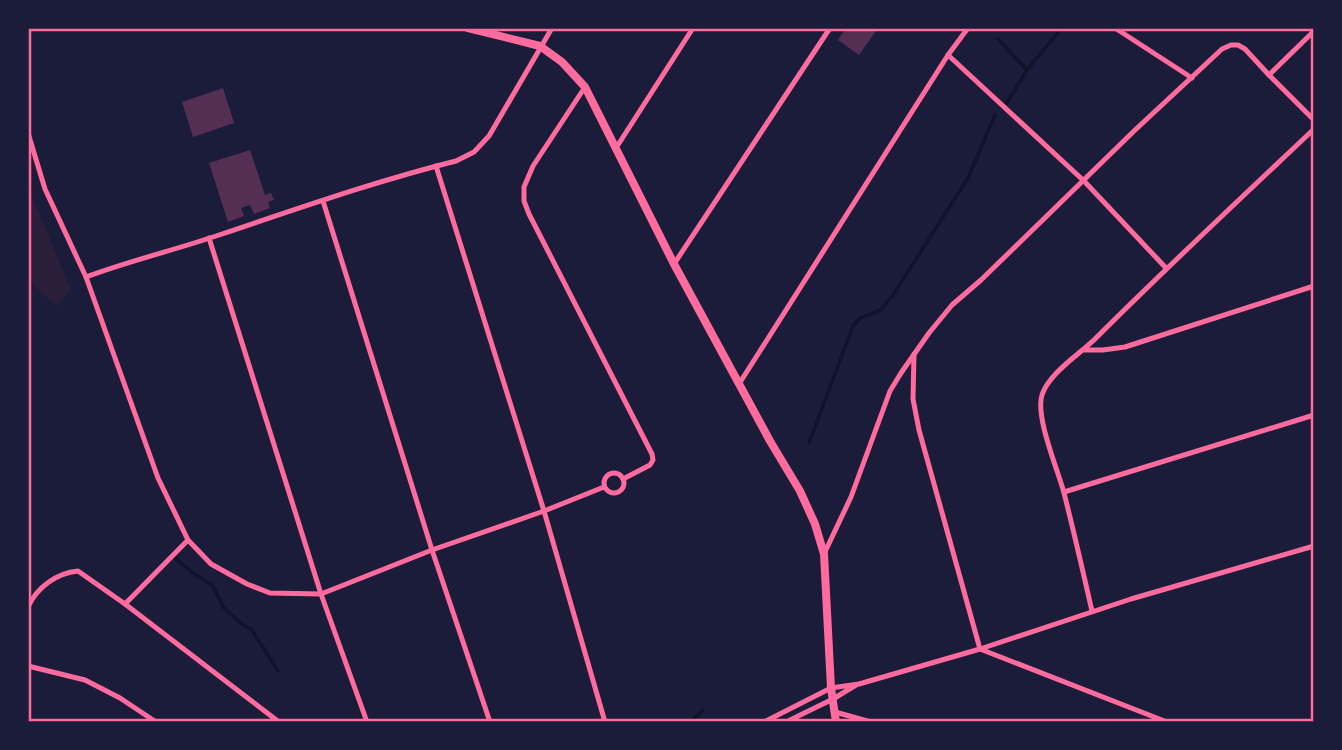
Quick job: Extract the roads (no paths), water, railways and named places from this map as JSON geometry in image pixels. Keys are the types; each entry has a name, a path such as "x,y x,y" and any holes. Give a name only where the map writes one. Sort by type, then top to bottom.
{"main road":[{"path":"468,28 540,46 562,62 584,88 674,264 808,506 824,554 831,688 836,722"}],"street":[{"path":"86,277 456,161 474,152 489,136 552,28"},
{"path":"616,148 692,28"},
{"path":"674,264 830,28"},
{"path":"739,384 948,55 968,28"},
{"path":"1115,28 1192,78"},
{"path":"1269,75 1314,31"},
{"path":"824,554 851,497 890,391 914,354 952,305 1222,49 1231,45 1245,48 1314,120"},
{"path":"948,55 1084,181 1166,268"},
{"path":"584,88 533,166 524,187 524,201 652,454 650,465 623,478"},
{"path":"1092,611 1063,492 1046,437 1042,396 1054,375 1084,350 1166,268 1314,129"},
{"path":"28,133 45,189 86,277 158,478 188,540 211,564 270,593 321,594 604,487"},
{"path":"436,166 544,511 606,722"},
{"path":"323,201 432,550 490,722"},
{"path":"209,238 321,594 367,722"},
{"path":"1084,350 1125,347 1314,286"},
{"path":"914,354 914,399 919,430 980,649"},
{"path":"1063,492 1314,415"},
{"path":"610,473 618,473 623,478 624,487 618,492 610,493 604,487 604,479 610,473"},
{"path":"125,604 188,540"},
{"path":"764,722 831,688 859,684 980,649 1092,611 1314,545"},
{"path":"28,607 43,587 65,573 78,571 279,722"},
{"path":"980,649 1167,722"},
{"path":"28,666 85,680 120,698 156,722"},
{"path":"786,722 859,684"},
{"path":"835,712 871,722"}],"waterway":[{"path":"1007,103 1027,70 1064,28"},
{"path":"998,39 1027,70"},
{"path":"809,443 853,326 860,318 881,310 893,295 968,178 995,115"},
{"path":"174,557 213,586 223,607 252,630 278,671"},
{"path":"691,722 703,710"}]}
